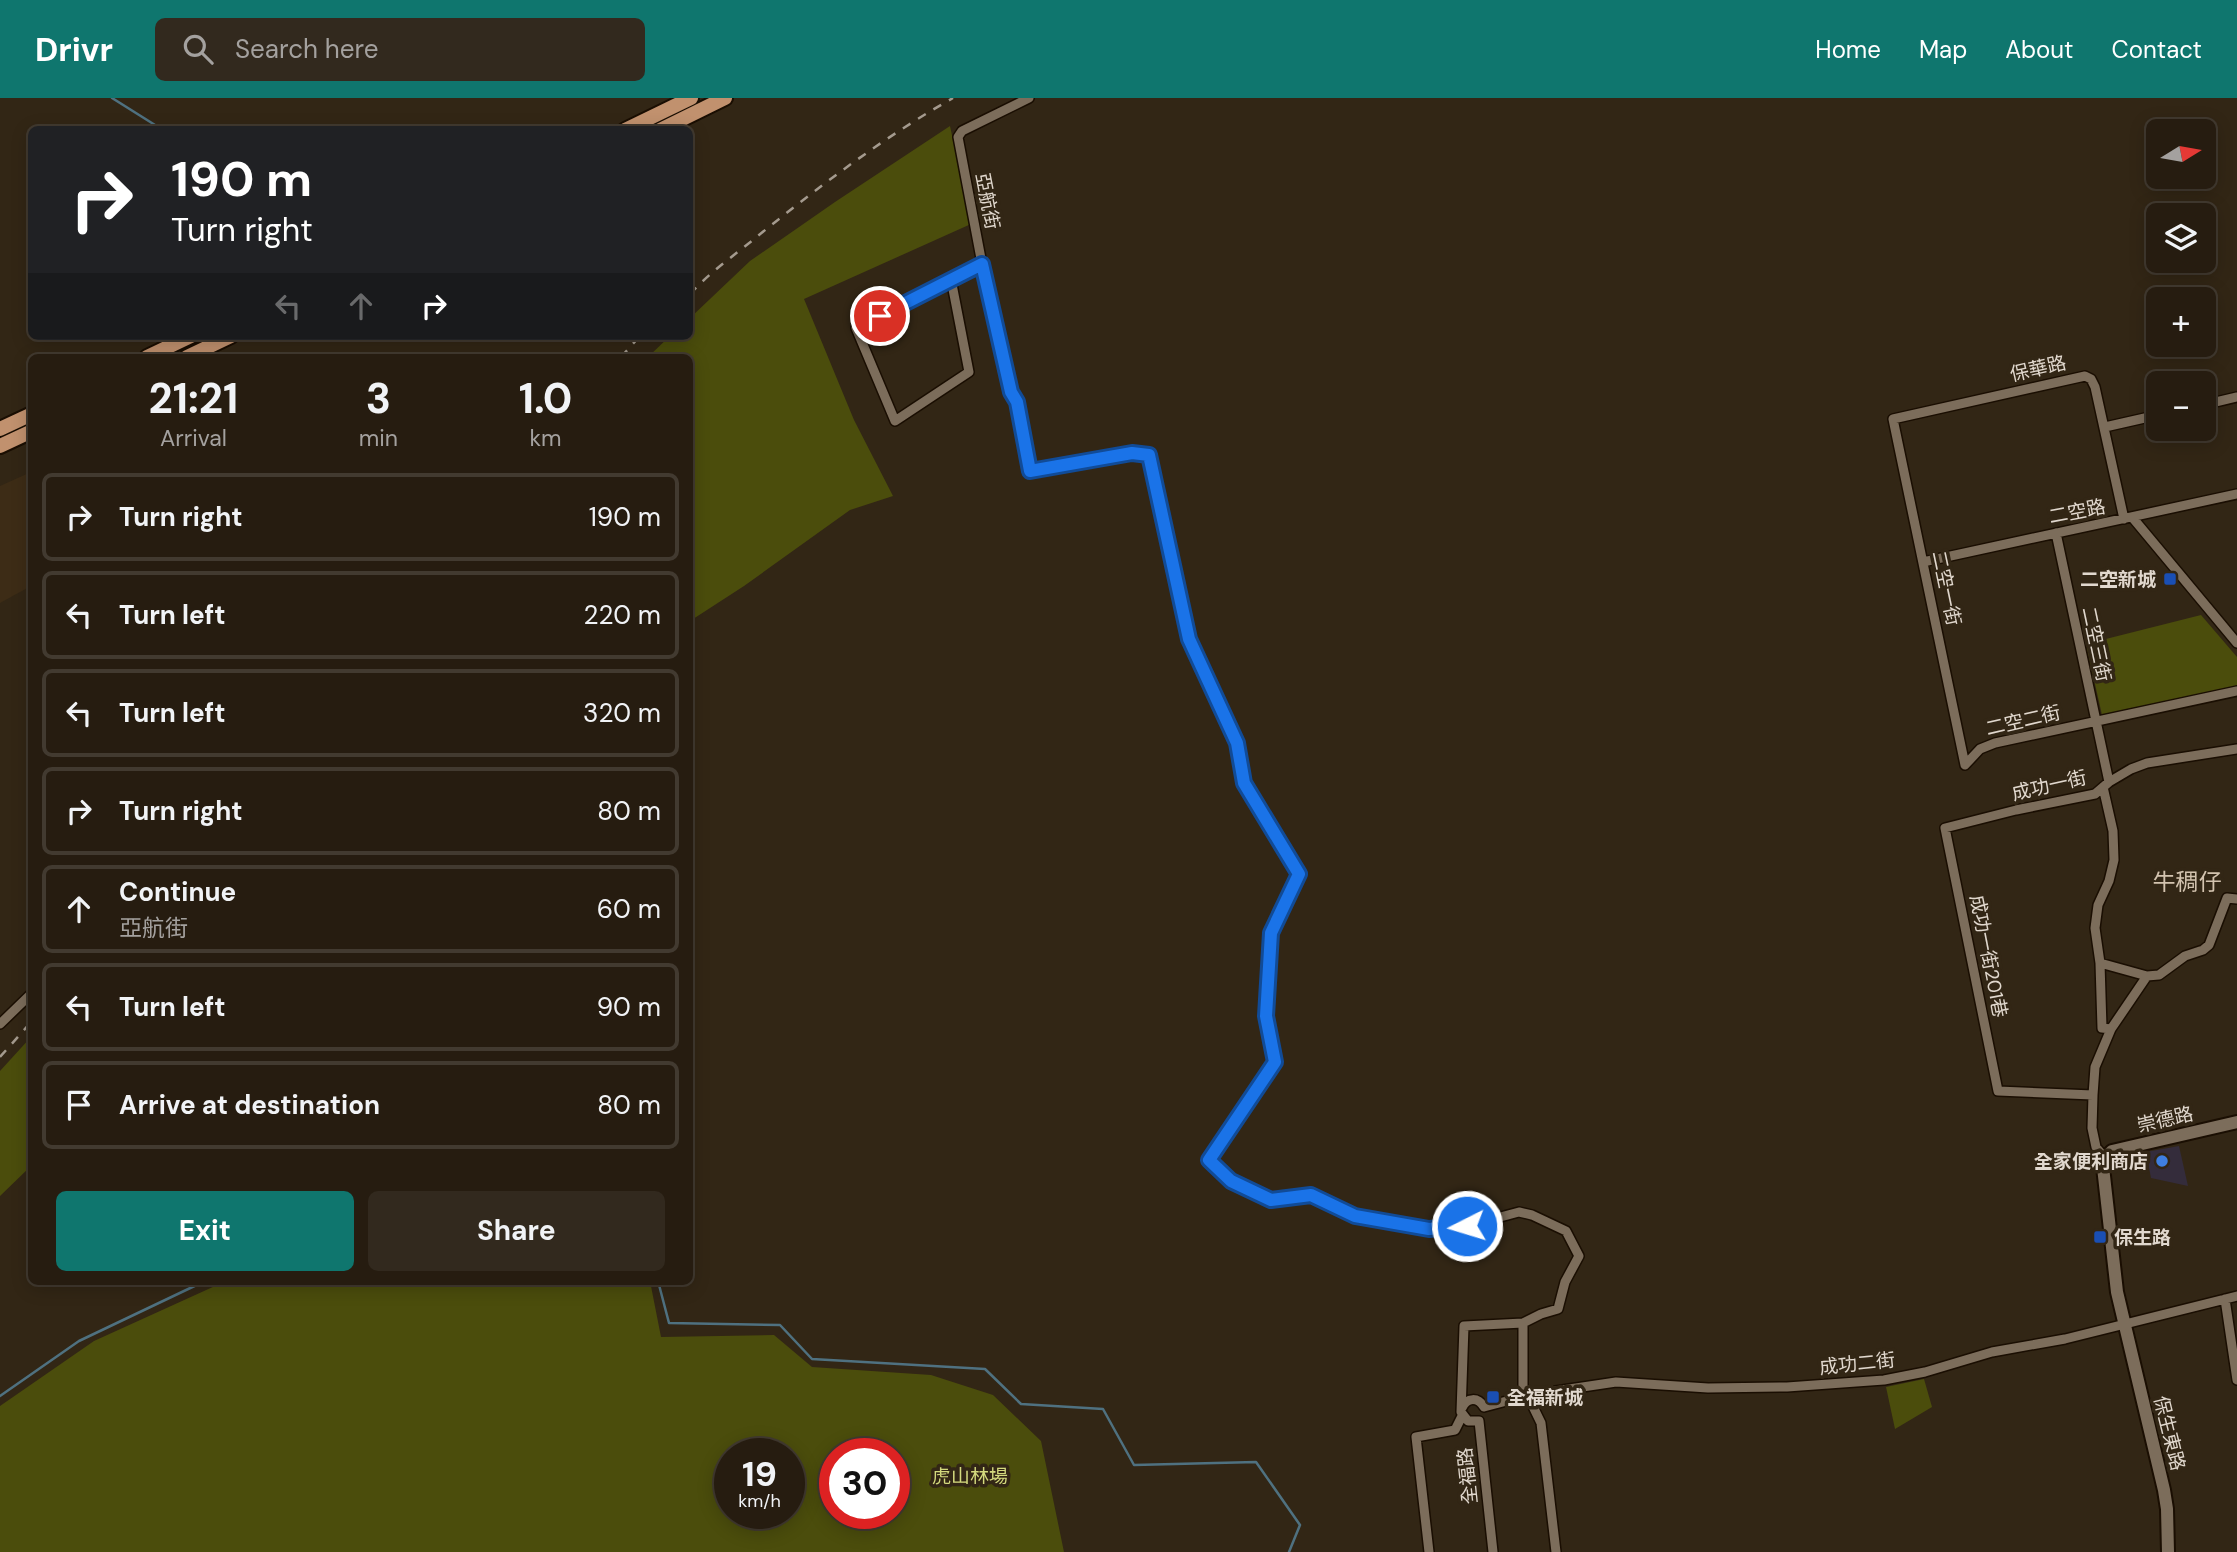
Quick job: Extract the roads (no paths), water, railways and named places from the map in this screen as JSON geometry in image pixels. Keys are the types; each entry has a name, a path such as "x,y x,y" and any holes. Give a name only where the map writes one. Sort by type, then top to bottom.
{"main road":[{"path":"633,126 691,98"},
{"path":"668,126 725,98"},
{"path":"154,354 183,340"},
{"path":"193,354 223,340"},
{"path":"0,429 28,416"},
{"path":"0,446 28,433"}],"street":[{"name":"亞航街","path":"1029,98 962,131 958,137 982,264 1011,392 1017,402 1030,471 1132,453 1149,455 1189,639 1237,743 1244,783 1299,874 1271,933 1266,1016 1275,1062 1209,1160 1231,1181 1271,1200 1311,1195 1355,1216 1429,1229 1467,1226 1519,1212 1566,1231 1579,1256 1566,1282 1558,1309 1523,1323"},
{"path":"951,279 969,372 895,421 856,328 951,279 982,264"},
{"name":"保華路","path":"1894,419 2085,376 2091,379 2128,518 2237,643"},
{"path":"2216,402 2237,397"},
{"path":"2105,427 2146,418"},
{"name":"二空一街","path":"1894,419 1965,765"},
{"name":"二空路","path":"1923,562 2237,494"},
{"name":"二空三街","path":"2056,533 2096,721 2106,785"},
{"name":"二空二街","path":"1965,765 1974,753 1986,746 2237,691"},
{"name":"成功一街","path":"1945,828 2023,808 2095,794 2132,769 2147,763 2237,748"},
{"path":"2106,785 2114,860 2109,881 2098,905 2095,928 2100,963 2102,1028 2111,1029"},
{"name":"成功一街201巷","path":"1945,828 1998,1091 2093,1095"},
{"path":"2100,963 2147,976 2158,975 2185,956 2209,945 2227,898 2237,899"},
{"path":"2123,1325 2116,1292 2103,1167 2105,1158 2096,1147 2092,1128 2093,1095 2095,1067 2111,1029 2147,976"},
{"path":"0,1024 28,997"},
{"name":"崇德路","path":"2105,1158 2112,1151 2237,1122"},
{"name":"成功二街","path":"1484,1407 1529,1395 1616,1382 1708,1388 1787,1387 1884,1380 1925,1372 1992,1352 2065,1339 2237,1296"},
{"path":"2225,1299 2237,1380"},
{"path":"1462,1414 1464,1326 1523,1323 1524,1385 1541,1423 1556,1552"},
{"name":"保生東路","path":"2123,1325 2164,1490 2168,1552"},
{"path":"1429,1552 1416,1437 1455,1430 1465,1402 1476,1400 1484,1407 1484,1415 1479,1421"},
{"name":"全福路","path":"1462,1414 1468,1421 1479,1421 1493,1552"}],"waterway":[{"path":"112,98 157,126"},
{"path":"0,1396 79,1341 197,1285"},
{"path":"659,1285 669,1323 780,1325 812,1359 985,1369 1021,1404 1103,1409 1134,1465 1256,1462 1300,1525 1289,1552"}],"railway":[{"path":"693,291 723,263 829,180 902,129 953,98"},
{"path":"624,354 636,340"},
{"path":"0,1057 28,1026"}],"place":[{"name":"二空新城","path":"2170,579"},
{"name":"全家便利商店","path":"2162,1161"},
{"name":"保生路","path":"2100,1237"},
{"name":"全福新城","path":"1493,1397"}],"district":[{"name":"牛稠仔","path":"2187,882"}],"park label":[{"name":"虎山林場","path":"970,1476"}]}
